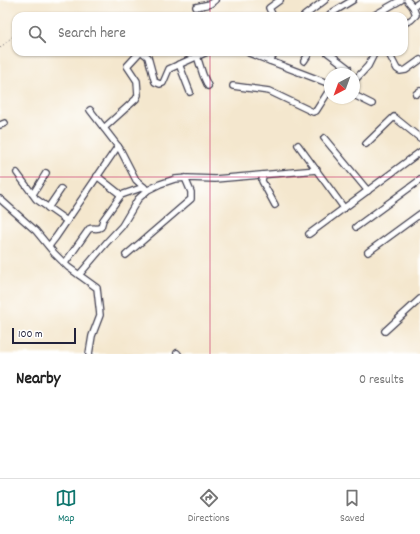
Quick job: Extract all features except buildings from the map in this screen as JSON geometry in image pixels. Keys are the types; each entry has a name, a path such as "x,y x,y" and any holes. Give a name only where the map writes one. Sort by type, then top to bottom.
{"street":[{"path":"196,8 213,3 215,0"},
{"path":"271,12 269,8 280,0"},
{"path":"309,12 325,0"},
{"path":"333,12 352,0"},
{"path":"380,12 400,0"},
{"path":"407,0 413,7 416,15 408,20"},
{"path":"413,7 420,2"},
{"path":"104,128 136,99 138,95 137,81 127,66 137,56"},
{"path":"146,56 148,58 154,79 158,84 163,82 169,69 195,56"},
{"path":"199,56 203,75 208,86"},
{"path":"256,56 324,82"},
{"path":"270,61 273,56"},
{"path":"304,61 307,56"},
{"path":"333,56 348,68"},
{"path":"360,75 368,66 373,56"},
{"path":"390,56 397,69 400,71 406,70 420,60"},
{"path":"179,64 190,92"},
{"path":"233,86 269,91 313,112 316,111 324,98"},
{"path":"360,98 372,104"},
{"path":"90,110 118,146 136,180 146,188"},
{"path":"366,144 394,117 398,118 420,138"},
{"path":"324,138 368,191"},
{"path":"298,145 344,208"},
{"path":"49,246 118,146"},
{"path":"309,234 420,152"},
{"path":"65,263 89,229 98,229 101,227 103,220 121,195 175,179 215,179 316,170"},
{"path":"17,173 33,194 48,208 67,221"},
{"path":"33,194 46,173"},
{"path":"263,175 262,181 275,205"},
{"path":"98,176 121,195"},
{"path":"126,255 191,199 191,192 185,178"},
{"path":"356,227 420,180"},
{"path":"79,275 122,226 135,202 146,188"},
{"path":"48,208 61,189"},
{"path":"0,199 26,222 54,253 79,275 94,285 98,292 100,315 92,336 89,354"},
{"path":"368,252 420,214"},
{"path":"385,331 420,299"}],"path":[{"path":"0,48 12,37"}]}
